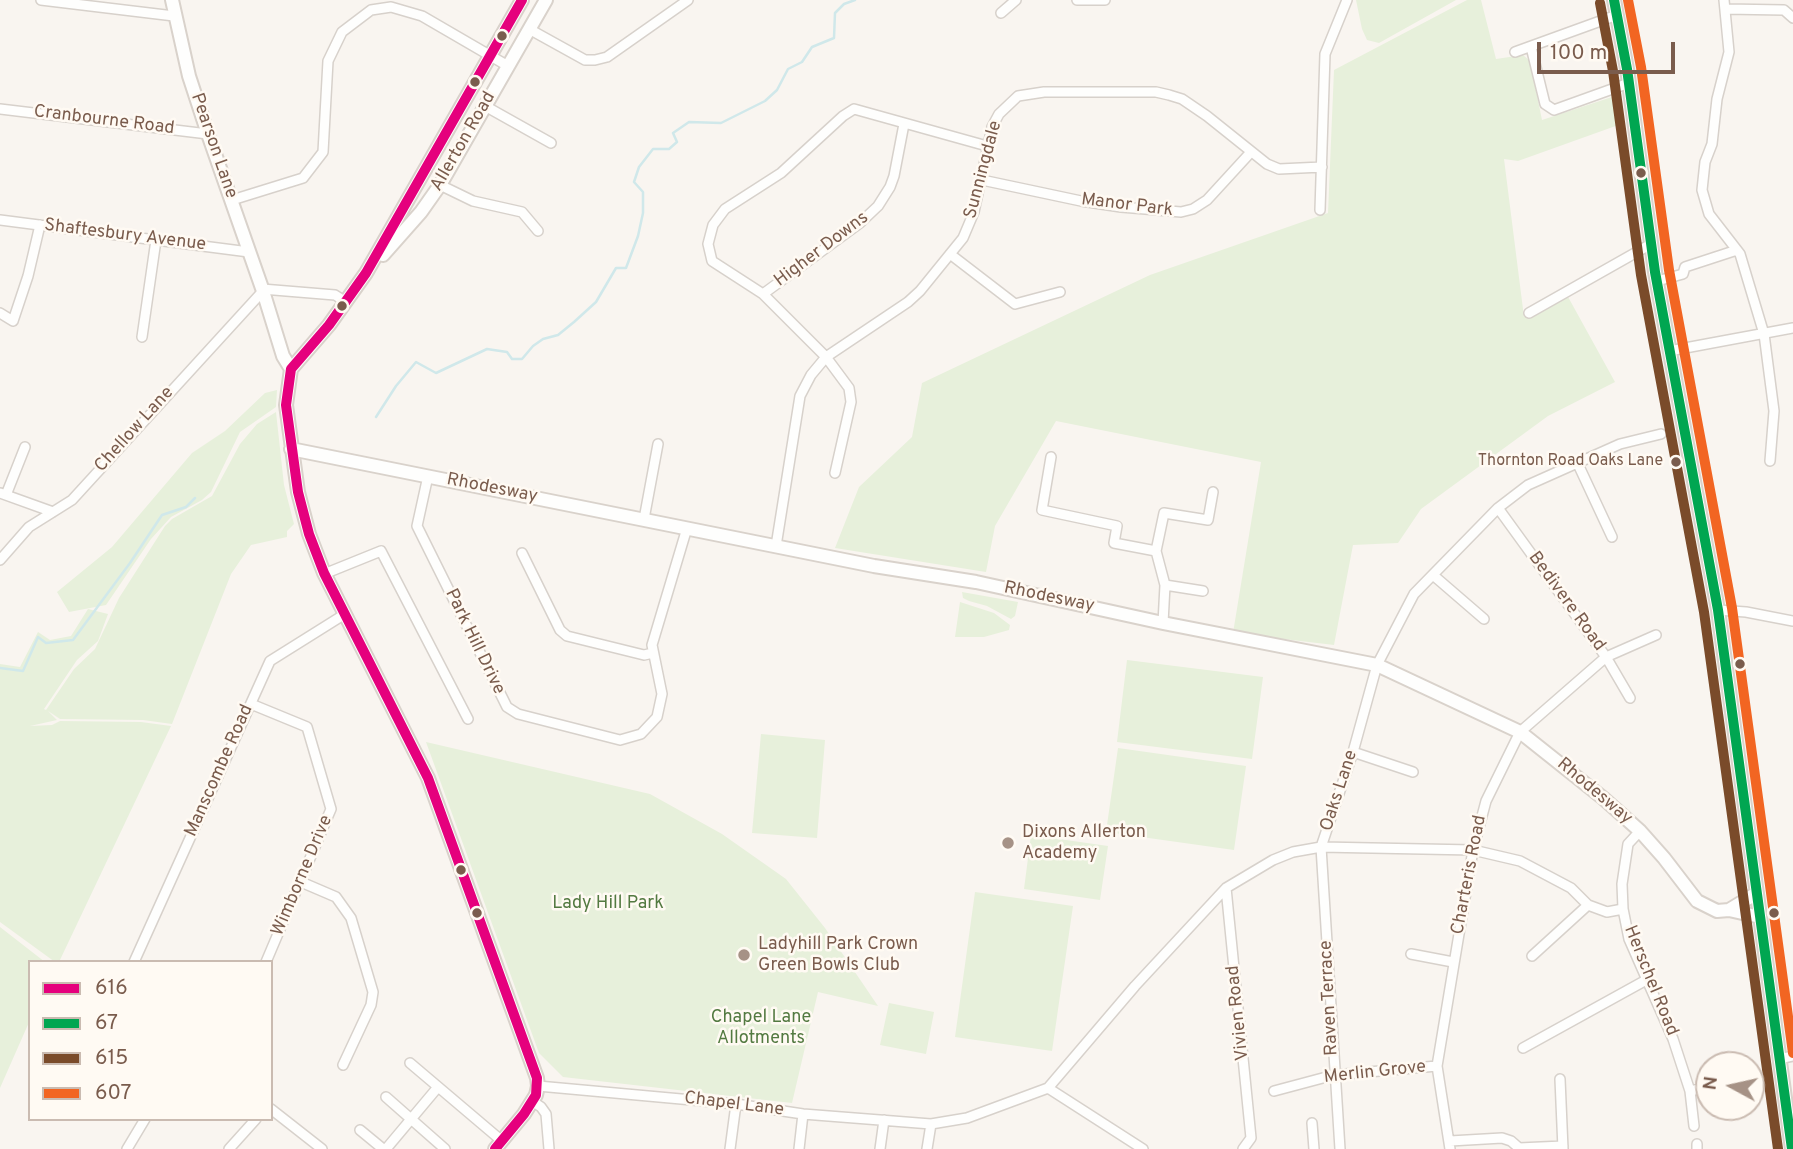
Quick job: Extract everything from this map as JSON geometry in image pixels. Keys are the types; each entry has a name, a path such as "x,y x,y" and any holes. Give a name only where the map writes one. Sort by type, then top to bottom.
{"street":[{"path":"41,0 174,16"},
{"name":"Pearson Lane","path":"172,0 174,16 208,134 283,356 291,369"},
{"name":"Allerton Road","path":"291,369 366,273 522,0"},
{"name":"Allerton Road","path":"366,273 421,212 440,185 546,0"},
{"path":"529,29 585,60 595,60 607,57 688,0"},
{"path":"1000,13 1016,0"},
{"path":"1077,0 1105,0"},
{"path":"1614,0 1629,83 1657,281 1718,610 1792,1149"},
{"path":"1320,210 1325,54 1343,1"},
{"path":"232,200 303,178 323,152 328,61 342,32 371,10 391,4 422,16 508,66"},
{"path":"1770,461 1774,411 1764,334 1737,250 1709,214 1702,190 1705,162 1712,144 1717,99 1729,52 1725,5 1784,10 1793,18"},
{"path":"1514,52 1617,15"},
{"path":"1531,47 1545,104 1554,110 1629,83"},
{"name":"Sunningdale","path":"776,546 800,396 811,375 826,358 908,302 950,254 970,224 992,127 999,114 1018,96 1044,92 1156,92 1182,99 1267,164 1279,169 1322,167"},
{"path":"485,106 551,143"},
{"name":"Cranbourne Road","path":"0,109 208,134"},
{"path":"835,473 851,402 849,388 826,358 762,294 712,261 709,235 725,209 781,173 854,109 988,146"},
{"name":"Higher Downs","path":"762,294 860,223 878,206 894,176 904,124"},
{"name":"Manor Park","path":"982,180 1081,201 1181,212 1193,209 1207,200 1251,152"},
{"path":"440,185 473,201 522,212 538,231"},
{"name":"Shaftesbury Avenue","path":"0,220 249,252"},
{"path":"0,313 13,321 28,276 40,225"},
{"path":"142,337 156,240"},
{"path":"1529,313 1651,244"},
{"path":"1657,281 1683,274 1685,267 1737,250"},
{"path":"950,254 1015,304 1060,292"},
{"path":"262,290 335,295 346,302"},
{"name":"Chellow Lane","path":"0,560 29,527 72,500 262,290"},
{"path":"1669,351 1793,328"},
{"path":"291,369 286,405 298,492 309,534 324,574 428,778 505,984 538,1086 524,1114 498,1145 410,1063"},
{"name":"Oaks Lane","path":"931,1124 967,1118 1048,1088 1135,986 1226,888 1273,860 1293,852 1321,847 1353,752 1377,665 1414,594 1498,508 1528,485 1620,444 1661,434"},
{"path":"644,519 657,444"},
{"path":"25,447 3,494 53,512"},
{"name":"Rhodesway","path":"291,449 776,546 976,582 1163,623 1377,665 1520,733 1603,798 1640,831 1697,901 1717,911 1728,910 1760,917"},
{"path":"1051,457 1042,510 1116,526 1114,542 1156,551"},
{"path":"1577,462 1612,537"},
{"name":"Park Hill Drive","path":"428,477 417,526 507,707 518,714 620,740 641,734 657,717 662,694 652,645 687,528"},
{"path":"1163,623 1165,585 1156,551 1164,513 1208,520 1213,492"},
{"name":"Bedivere Road","path":"1498,508 1606,657 1630,698"},
{"path":"324,574 380,551 468,719"},
{"path":"522,553 560,630 567,636 644,655 653,653"},
{"path":"1433,575 1484,619"},
{"path":"1165,585 1203,591"},
{"path":"1718,610 1793,621"},
{"name":"Manscombe Road","path":"135,960 270,661 345,614"},
{"name":"Charteris Road","path":"1450,1145 1437,1066 1473,850 1486,801 1520,733 1606,657 1656,635"},
{"name":"Wimborne Drive","path":"251,704 307,727 331,809 268,960"},
{"path":"1353,752 1413,772"},
{"name":"Herschel Road","path":"1640,831 1629,844 1622,884 1623,909 1629,939 1674,1039 1690,1091 1694,1126"},
{"path":"1321,847 1473,850 1520,861 1570,888 1588,905 1607,912 1623,909"},
{"name":"Raven Terrace","path":"1321,847 1340,1149"},
{"path":"301,882 336,897 351,918 373,992 371,1005 343,1065"},
{"name":"Vivien Road","path":"1226,888 1251,1138 1243,1149"},
{"path":"1728,910 1757,893"},
{"path":"1532,956 1588,905"},
{"path":"1411,954 1453,962"},
{"path":"1522,1048 1648,979"},
{"path":"1779,1059 1793,1056"},
{"name":"Merlin Grove","path":"1274,1091 1334,1075 1437,1066"},
{"path":"1450,1145 1502,1138 1511,1141 1518,1148 1563,1147 1560,1079"},
{"name":"Chapel Lane","path":"538,1086 736,1104 803,1114 931,1124"},
{"path":"360,1130 385,1149 438,1087"},
{"path":"1048,1088 1143,1149"},
{"path":"1690,1091 1695,1090"},
{"path":"386,1097 445,1149"},
{"path":"532,1101 546,1114 549,1149"},
{"path":"730,1149 736,1104"},
{"path":"273,1111 322,1149"},
{"path":"799,1149 803,1114"},
{"path":"880,1149 884,1120"},
{"path":"127,1149 144,1121"},
{"path":"229,1149 254,1121"},
{"path":"1312,1123 1314,1149"},
{"path":"926,1149 931,1124"}],"green space":[{"path":"1356,0 1456,0 1379,43 1367,40"},
{"path":"1467,0 1481,0 1496,59 1523,55 1530,61 1542,120 1618,95 1624,123 1518,161 1504,159 1524,317 1567,295 1615,382 1548,416 1421,509 1398,543 1353,545 1334,645 1233,633 1261,462 1056,421 995,526 986,572 835,548 859,487 912,437 922,383 1150,275 1328,213 1334,70"},
{"path":"277,390 276,407 240,432 211,492 171,517 151,539 106,605 69,612 57,592 112,547 192,453 225,431 265,393"},
{"path":"276,412 284,485 294,524 287,531 287,537 251,545 231,574 172,724 143,720 60,719 48,711 57,720 30,726 52,725 60,721 141,722 171,726 60,960 52,960 0,922 0,664 20,667 38,632 50,640 71,636 88,609 108,614 98,641 77,660 44,709 46,710 74,669 95,649 119,598 165,526 172,519 212,496 240,444 257,424"},
{"path":"962,592 1018,602 1015,616 1011,619 987,606 969,601 963,598"},
{"path":"960,602 994,613 1010,625 1009,630 984,637 955,637"},
{"path":"1127,660 1263,677 1252,759 1117,742"},
{"path":"761,734 825,740 817,838 752,833"},
{"name":"Lady Hill Park","path":"426,742 650,794 722,834 786,879 825,928 878,1006 818,992 792,1103 563,1077 539,1053"},
{"path":"1118,748 1246,766 1234,850 1106,832"},
{"path":"1031,835 1108,846 1100,900 1024,889"},
{"path":"975,892 1073,906 1052,1051 955,1037"},
{"path":"0,927 42,960 28,960 28,1025 0,1088"},
{"path":"889,1003 934,1012 926,1054 880,1045"}],"waterway":[{"path":"376,417 416,362 436,373 487,349 507,352 512,359 522,359 533,346 543,339 558,335 574,322 596,302 616,268 626,268 643,213 643,192 634,182 639,167 653,149 669,149 677,142 673,133 689,122 721,123 765,101 777,90 788,69 802,62 812,47 834,38 835,13 844,4 855,0"},
{"path":"0,668 23,671 38,637 46,643 73,640 162,515 186,507 195,498"}],"transit line":[{"name":"616","path":"495,1149 536,1095 537,1078 428,778 324,573 309,534 298,492 286,405 291,369 329,325 366,273 522,0"},
{"name":"67","path":"1614,0 1627,69 1655,272 1718,610 1792,1149"},
{"name":"607","path":"1628,0 1641,67 1669,270 1732,608 1793,1053"},
{"name":"615","path":"1600,3 1613,71 1641,275 1704,612 1778,1149"}],"place":[{"name":"Thornton Road Oaks Lane","path":"1676,462"},
{"name":"Dixons Allerton Academy","path":"1008,843"},
{"name":"Ladyhill Park Crown Green Bowls Club","path":"744,955"}],"park label":[{"name":"Chapel Lane Allotments","path":"761,1028"}]}
